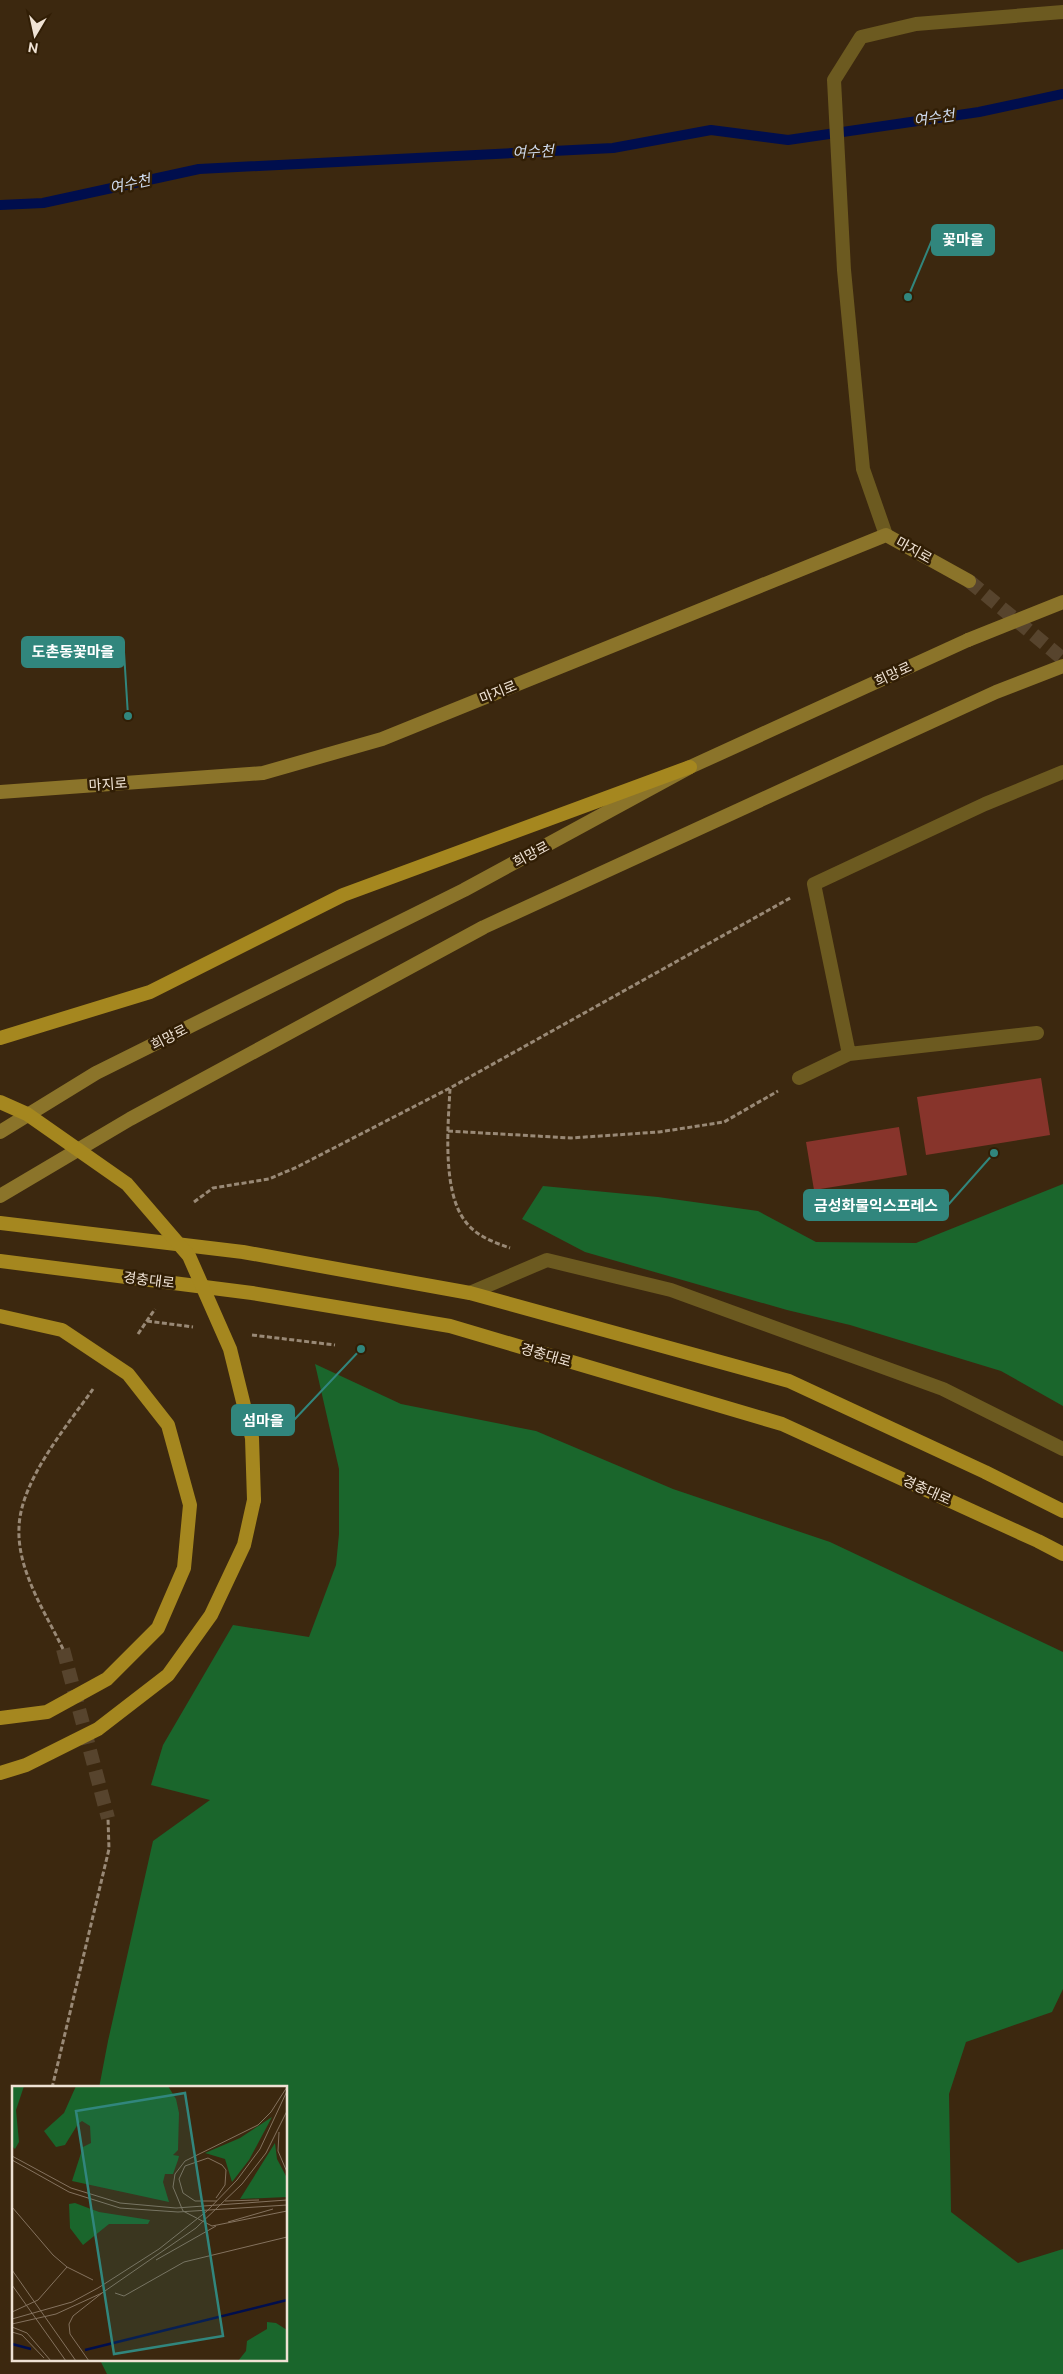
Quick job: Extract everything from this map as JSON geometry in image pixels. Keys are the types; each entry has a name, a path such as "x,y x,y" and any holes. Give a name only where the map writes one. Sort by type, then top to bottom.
{"main road":[{"name":"마지로","path":"0,792 263,773 382,739 886,535 969,581"},
{"name":"희망로","path":"0,1132 96,1074 464,890 690,767 968,640 1063,602"},
{"path":"0,1196 130,1119 484,927 996,692 1063,666"},
{"path":"0,1038 150,992 343,895 690,767"},
{"path":"0,1102 27,1114 127,1184 189,1256 230,1349 252,1438 254,1500 244,1545 211,1615 168,1675 98,1729 26,1765 0,1772"},
{"path":"0,1223 243,1252 470,1292 789,1381 986,1472 1063,1511"},
{"name":"경충대로","path":"0,1261 252,1293 450,1326 782,1424 1038,1540 1063,1554"},
{"path":"0,1316 62,1330 128,1374 168,1426 190,1505 184,1568 158,1628 107,1679 47,1712 0,1718"}],"street":[{"path":"886,535 863,469 844,270 834,80 861,37 916,24 1063,12"},
{"path":"850,1054 814,884 985,804 1063,772"},
{"path":"799,1078 850,1054 1036,1033"},
{"path":"470,1292 547,1260 671,1290 942,1389 1063,1449"}],"path":[{"path":"194,1202 213,1188 269,1179 297,1167 450,1088 814,884"},
{"path":"448,1131 571,1138 659,1132 724,1122 799,1078"},
{"path":"450,1088 449,1170 456,1201 465,1221 488,1240 547,1260"},
{"path":"138,1334 155,1309"},
{"path":"63,1649 30,1580 21,1550 18,1528 23,1503 34,1479 50,1451 93,1388"},
{"path":"52,2086 109,1848 108,1818"}],"green space":[{"path":"1063,1184 1063,1406 1001,1371 850,1325 787,1310 585,1252 522,1219 543,1186 658,1197 758,1211 816,1242 916,1243"},
{"path":"315,1364 401,1404 536,1431 673,1489 830,1542 1063,1652 1063,1989 1052,2012 966,2042 949,2094 951,2212 1018,2263 1063,2249 1063,2374 107,2374 101,2362 288,2362 288,2086 99,2086 153,1841 210,1800 151,1785 163,1745 233,1625 309,1637 336,1565 339,1534 339,1469"}],"building":[{"path":"1041,1078 1050,1135 926,1155 917,1097"},
{"path":"899,1127 907,1175 814,1190 806,1142"}],"waterway":[{"name":"여수천","path":"0,205 43,203 199,169 613,148 711,130 788,140 979,112 1063,94"}],"tunnel":[{"path":"969,581 1063,659"},
{"path":"63,1649 108,1818"}],"place":[{"name":"꽃마을","path":"908,297"},
{"name":"도촌동꽃마을","path":"128,716"},
{"name":"금성화물익스프레스","path":"994,1153"},
{"name":"섬마을","path":"361,1349"}]}
